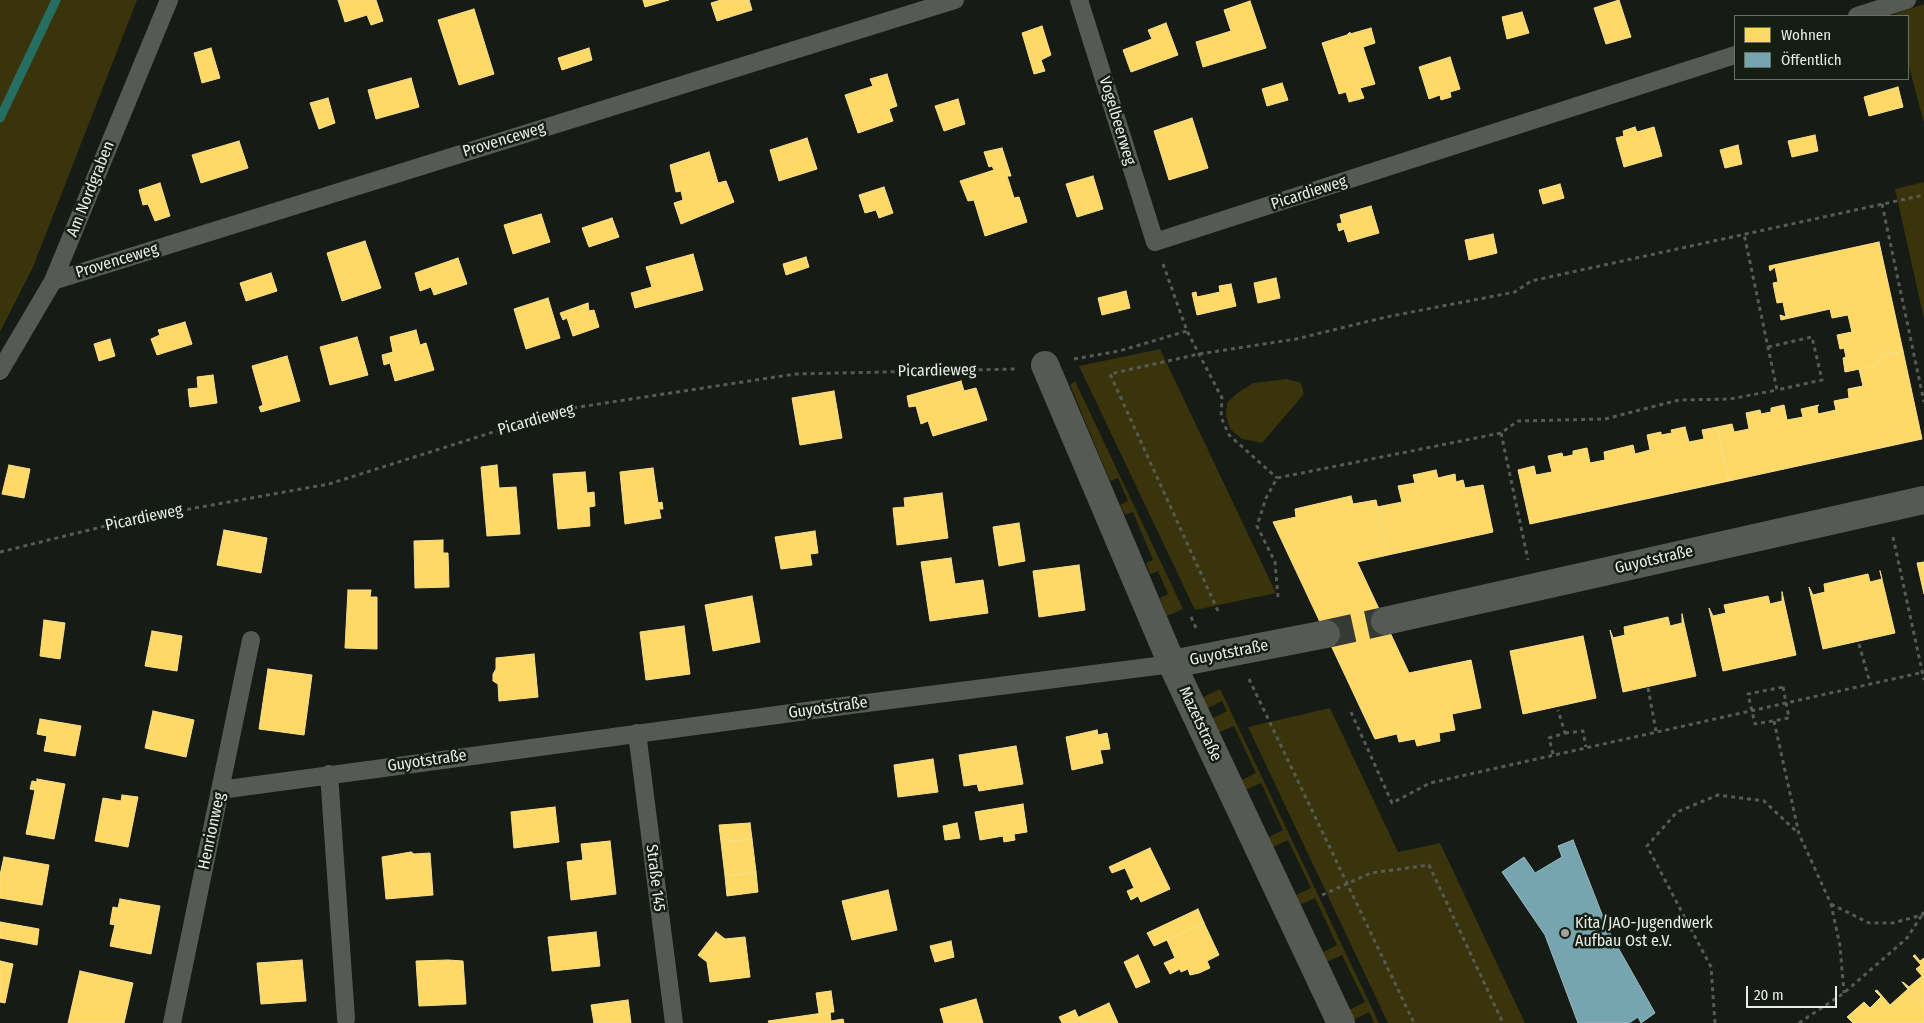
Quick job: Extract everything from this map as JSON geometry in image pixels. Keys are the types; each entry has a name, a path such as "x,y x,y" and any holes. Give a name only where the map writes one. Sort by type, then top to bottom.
{"street":[{"name":"Mazetstraße","path":"1044,365 1172,664 1341,1023"},
{"name":"Guyotstraße","path":"1384,620 1924,500"},
{"name":"Guyotstraße","path":"1172,664 1326,634"}],"lane":[{"name":"Am Nordgraben","path":"0,371 53,281 169,0"},
{"name":"Provenceweg","path":"53,281 955,0"},
{"name":"Vogelbeerweg","path":"1079,0 1155,242"},
{"path":"1860,15 1907,0"},
{"name":"Picardieweg","path":"1155,242 1734,55"},
{"name":"Henrionweg","path":"172,1023 251,640"},
{"name":"Guyotstraße","path":"220,790 637,733 1172,664"},
{"name":"Straße 145","path":"637,733 674,1023"},
{"path":"329,774 346,1019"}],"path":[{"path":"1218,610 1110,374 1199,354 1296,339 1386,317 1515,292 1531,281 1924,195"},
{"path":"1882,204 1924,402"},
{"path":"1744,234 1777,390"},
{"path":"1155,242 1187,331 1222,398 1221,417 1229,436 1277,478"},
{"name":"Picardieweg","path":"0,552 134,519 329,484 566,410 795,374 1018,369 1118,350 1187,331"},
{"path":"1278,597 1275,562 1257,526 1266,498 1277,478 1501,432 1518,422 1605,419 1679,400 1730,399 1822,380 1812,337 1768,346"},
{"path":"1501,432 1534,587"},
{"path":"1893,537 1924,680"},
{"path":"1859,644 1870,684"},
{"path":"1351,712 1392,803 1430,783 1923,672"},
{"path":"1247,675 1414,1023"},
{"path":"1783,687 1787,703 1789,718 1755,724 1748,694 1783,687"},
{"path":"1648,688 1656,731"},
{"path":"1558,710 1565,734"},
{"path":"1774,721 1799,834 1830,904 1840,946 1844,993"},
{"path":"1553,754 1549,738 1565,734 1583,731 1586,747"},
{"path":"1715,1023 1711,967 1647,846 1677,812 1718,795 1764,801 1799,834"},
{"path":"1322,895 1347,882 1371,873 1429,865 1503,1023"},
{"path":"1830,904 1869,923 1893,923 1923,913"},
{"path":"1799,1023 1844,993 1907,938 1923,913"}],"shaded area":[{"path":"0,0 137,0 33,267 0,332"},
{"path":"1924,4 1924,123 1909,67 1909,15 1895,14"},
{"path":"1924,182 1924,319 1895,189"},
{"path":"1160,349 1276,593 1195,610 1079,366"},
{"path":"1287,379 1301,383 1304,394 1262,443 1242,439 1230,429 1226,415 1227,403 1236,394 1253,383"},
{"path":"1075,381 1183,609 1167,616 1160,598 1168,594 1158,571 1150,574 1146,563 1153,560 1133,512 1125,515 1120,505 1128,501 1118,478 1110,481 1070,385"},
{"path":"1220,689 1379,1023 1374,1023 1369,1012 1351,1021 1347,1011 1365,1002 1342,955 1324,963 1320,954 1337,945 1315,898 1297,906 1292,897 1311,888 1288,840 1269,849 1265,839 1283,830 1261,783 1243,791 1238,782 1256,773 1234,726 1215,734 1209,720 1227,711 1222,701 1204,710 1199,699"},
{"path":"1330,708 1398,852 1440,843 1525,1023 1388,1023 1248,727"}],"building: Wohnen":[{"path":"338,0 376,0 383,21 371,25 367,15 345,22"},
{"path":"643,0 669,0 645,7"},
{"path":"721,0 749,0 752,10 717,21 711,3"},
{"path":"1619,0 1631,37 1606,44 1594,8"},
{"path":"1250,1 1266,48 1203,67 1196,42 1231,31 1224,10"},
{"path":"474,9 494,74 459,85 438,20"},
{"path":"1522,12 1529,33 1507,39 1502,17"},
{"path":"1166,23 1178,55 1131,72 1123,50 1152,39 1148,30"},
{"path":"1042,26 1051,55 1041,60 1045,71 1034,74 1022,33"},
{"path":"1371,28 1375,43 1363,47 1375,84 1360,88 1364,98 1349,102 1346,92 1339,94 1322,43 1347,35 1350,32 1350,34"},
{"path":"211,48 220,78 202,83 194,53"},
{"path":"589,48 592,60 562,70 558,58"},
{"path":"1450,57 1460,89 1450,92 1451,97 1441,100 1440,95 1429,99 1419,67"},
{"path":"887,74 897,106 889,109 893,121 858,133 845,95 873,86 870,79"},
{"path":"411,78 419,107 376,119 368,90"},
{"path":"1282,83 1288,100 1267,106 1262,89"},
{"path":"1898,87 1903,107 1869,116 1864,97"},
{"path":"328,98 335,123 319,129 310,103"},
{"path":"958,99 965,124 944,131 935,106"},
{"path":"1192,118 1208,168 1169,180 1154,131"},
{"path":"1635,127 1637,132 1654,127 1662,156 1624,167 1616,138 1624,136 1623,131"},
{"path":"1815,135 1818,151 1792,157 1788,141"},
{"path":"807,138 817,169 779,181 770,150"},
{"path":"239,141 248,168 201,183 192,155"},
{"path":"1738,145 1742,164 1725,168 1720,150"},
{"path":"1002,148 1011,176 1007,176 1014,198 1019,197 1027,222 985,236 974,200 968,201 960,181 994,170 992,166 989,167 984,152"},
{"path":"709,152 718,183 726,181 734,202 681,224 674,203 683,200 681,191 676,192 670,165"},
{"path":"1093,176 1103,209 1077,217 1066,184"},
{"path":"160,183 170,216 155,221 148,204 143,205 139,190"},
{"path":"1560,184 1564,198 1543,204 1539,190"},
{"path":"884,187 893,213 879,218 876,210 865,213 859,195"},
{"path":"1371,206 1379,233 1348,242 1344,229 1339,231 1337,224 1342,223 1340,215"},
{"path":"541,214 550,242 513,254 504,225"},
{"path":"612,218 619,237 589,247 582,228"},
{"path":"1493,234 1497,253 1469,260 1465,240"},
{"path":"365,241 381,288 342,301 327,253"},
{"path":"1879,242 1903,351 1877,357 1879,365 1845,372 1843,358 1846,357 1844,348 1840,349 1837,335 1852,332 1848,315 1832,318 1830,309 1781,320 1780,315 1786,317 1783,302 1777,303 1773,283 1778,282 1775,267 1770,271 1769,266"},
{"path":"693,254 703,290 635,308 631,293 652,287 646,267"},
{"path":"806,257 809,267 786,275 783,264"},
{"path":"458,258 467,284 434,295 431,287 420,291 415,273"},
{"path":"271,273 277,291 246,301 240,283"},
{"path":"1276,278 1280,298 1258,303 1254,283"},
{"path":"1231,284 1236,306 1197,315 1192,293 1196,292 1197,297 1220,292 1219,286"},
{"path":"1126,291 1130,308 1102,315 1098,298"},
{"path":"548,298 560,338 526,349 514,309"},
{"path":"588,303 589,311 594,310 599,327 573,336 567,318 563,320 560,313"},
{"path":"185,322 192,344 157,355 151,339 160,335 158,330"},
{"path":"416,330 420,345 426,343 434,370 395,381 390,363 384,365 382,355 393,352 390,337"},
{"path":"357,337 368,375 330,385 320,347"},
{"path":"110,339 115,356 99,361 94,344"},
{"path":"1903,351 1922,439 1729,481 1717,427 1732,424 1734,432 1749,429 1746,413 1760,410 1761,414 1771,412 1771,408 1784,405 1787,420 1803,417 1801,409 1819,405 1817,407 1818,414 1836,410 1834,401 1849,398 1848,389 1863,386 1859,369 1879,365 1877,357"},
{"path":"287,356 300,401 261,412 259,407 263,405 252,366"},
{"path":"213,375 217,403 190,407 188,389 198,388 197,377"},
{"path":"961,381 964,391 976,388 987,420 933,436 928,421 921,424 916,406 909,407 907,396"},
{"path":"834,391 842,438 800,445 792,398"},
{"path":"1685,427 1689,442 1704,439 1702,430 1717,427 1729,481 1530,524 1518,470 1534,466 1536,475 1552,472 1548,456 1562,453 1563,457 1573,455 1573,451 1587,448 1590,463 1605,460 1604,452 1633,445 1635,454 1650,450 1647,435 1661,432 1661,435 1672,433 1671,430"},
{"path":"9,465 30,469 24,498 2,494"},
{"path":"497,465 499,488 516,487 520,534 487,536 481,467"},
{"path":"653,468 658,503 662,502 663,509 659,509 661,518 625,524 620,472"},
{"path":"1436,470 1438,478 1455,474 1456,482 1463,480 1465,488 1483,485 1493,532 1388,555 1377,507 1402,502 1398,486 1415,483 1413,475"},
{"path":"585,472 587,493 594,492 595,506 589,507 590,526 558,529 553,474"},
{"path":"942,493 948,538 897,545 893,508 905,507 904,498"},
{"path":"1351,496 1353,504 1376,500 1388,555 1357,562 1409,673 1471,660 1481,708 1452,714 1455,730 1439,733 1440,741 1417,746 1415,739 1399,742 1397,734 1375,739 1273,522 1296,517 1295,509"},
{"path":"1019,523 1025,561 999,566 993,527"},
{"path":"224,530 267,538 261,573 217,565"},
{"path":"815,531 818,553 810,554 812,565 781,569 775,537"},
{"path":"443,540 443,553 448,553 449,587 415,588 414,541"},
{"path":"951,558 955,584 983,580 988,613 930,621 921,562"},
{"path":"1924,562 1924,594 1917,563"},
{"path":"1079,565 1085,610 1039,617 1033,571"},
{"path":"1868,574 1870,582 1882,579 1895,633 1823,649 1809,587 1813,595 1825,592 1824,584"},
{"path":"348,590 371,590 370,597 377,597 377,649 345,648"},
{"path":"1782,592 1796,655 1723,671 1709,608 1713,616 1726,613 1724,605 1768,596 1770,604 1782,601"},
{"path":"752,596 760,642 713,651 705,605"},
{"path":"1682,614 1696,676 1623,692 1610,630 1613,638 1625,635 1624,627 1668,617 1670,626 1682,623"},
{"path":"44,620 65,623 60,659 40,656"},
{"path":"684,626 690,674 646,680 640,632"},
{"path":"152,631 182,636 177,671 145,666"},
{"path":"1583,636 1596,698 1523,714 1510,651"},
{"path":"534,654 538,697 499,701 498,684 493,681 496,658"},
{"path":"268,669 312,675 304,735 259,729"},
{"path":"153,711 194,720 186,757 145,748"},
{"path":"40,719 81,726 75,756 44,751 47,736 37,734"},
{"path":"1097,730 1098,735 1107,733 1110,749 1100,750 1103,763 1072,770 1066,737"},
{"path":"1016,746 1023,784 979,791 977,784 964,786 959,755"},
{"path":"933,759 938,792 898,797 894,765"},
{"path":"37,779 65,784 54,839 26,834 35,790 30,789 32,781 37,782"},
{"path":"122,795 138,797 128,847 95,841 103,798 121,801"},
{"path":"1023,804 1027,832 1014,834 1015,840 1004,842 1003,836 980,840 975,812"},
{"path":"555,807 559,842 514,848 511,812"},
{"path":"750,823 752,839 721,842 719,825"},
{"path":"957,823 960,838 945,840 943,826"},
{"path":"752,839 756,872 725,876 721,842"},
{"path":"610,841 616,894 571,900 567,862 583,860 581,844"},
{"path":"1150,848 1170,889 1141,902 1138,896 1131,900 1127,891 1134,888 1125,868 1112,873 1109,867"},
{"path":"411,852 414,854 430,853 433,895 386,899 382,857"},
{"path":"4,857 49,865 42,905 0,898 0,875"},
{"path":"756,872 758,892 727,896 725,876"},
{"path":"888,890 897,930 852,940 842,901"},
{"path":"120,899 160,906 151,954 110,946 115,925 110,924 113,907 118,908"},
{"path":"1198,909 1204,923 1154,946 1147,933"},
{"path":"0,922 39,929 37,945 0,938"},
{"path":"1204,923 1219,955 1207,961 1210,968 1199,973 1190,975 1188,969 1181,972 1180,969 1170,974 1164,963 1175,958 1167,940"},
{"path":"596,932 600,966 552,971 548,937"},
{"path":"716,932 725,939 745,937 750,977 710,982 707,962 698,955"},
{"path":"951,941 954,957 935,962 930,946"},
{"path":"1138,955 1150,982 1136,988 1124,962"},
{"path":"1915,955 1920,961 1924,958 1924,1004 1903,982 1909,987 1922,976 1916,969 1921,965 1913,956"},
{"path":"302,960 306,1001 261,1004 257,963"},
{"path":"0,961 13,964 5,1003 0,1002"},
{"path":"416,961 463,961 466,1004 419,1006"},
{"path":"80,971 133,983 124,1023 68,1023"},
{"path":"1902,982 1924,1004 1924,1023 1853,1023 1847,1017 1864,1002 1870,1008 1881,997 1875,991 1877,990 1890,1005 1908,989"},
{"path":"831,991 834,1012 819,1013 816,993"},
{"path":"976,999 983,1023 944,1023 940,1009"},
{"path":"628,1000 631,1023 594,1023 591,1005"},
{"path":"1109,1003 1118,1023 1081,1023 1079,1017"},
{"path":"1075,1010 1081,1023 1062,1023 1059,1017"},
{"path":"830,1012 831,1021 843,1019 844,1023 769,1023 768,1021"}],"building: Öffentlich":[{"path":"1573,840 1605,922 1595,926 1598,934 1607,928 1655,1013 1641,1023 1638,1017 1629,1023 1578,1023 1545,935 1502,872 1524,857 1535,873 1562,857 1558,846"}],"waterway":[{"path":"0,118 56,0"}],"tunnel":[{"path":"1326,634 1385,621"}],"place":[{"name":"Kita/JAO-Jugendwerk Aufbau Ost e.V.","path":"1565,933"}]}
